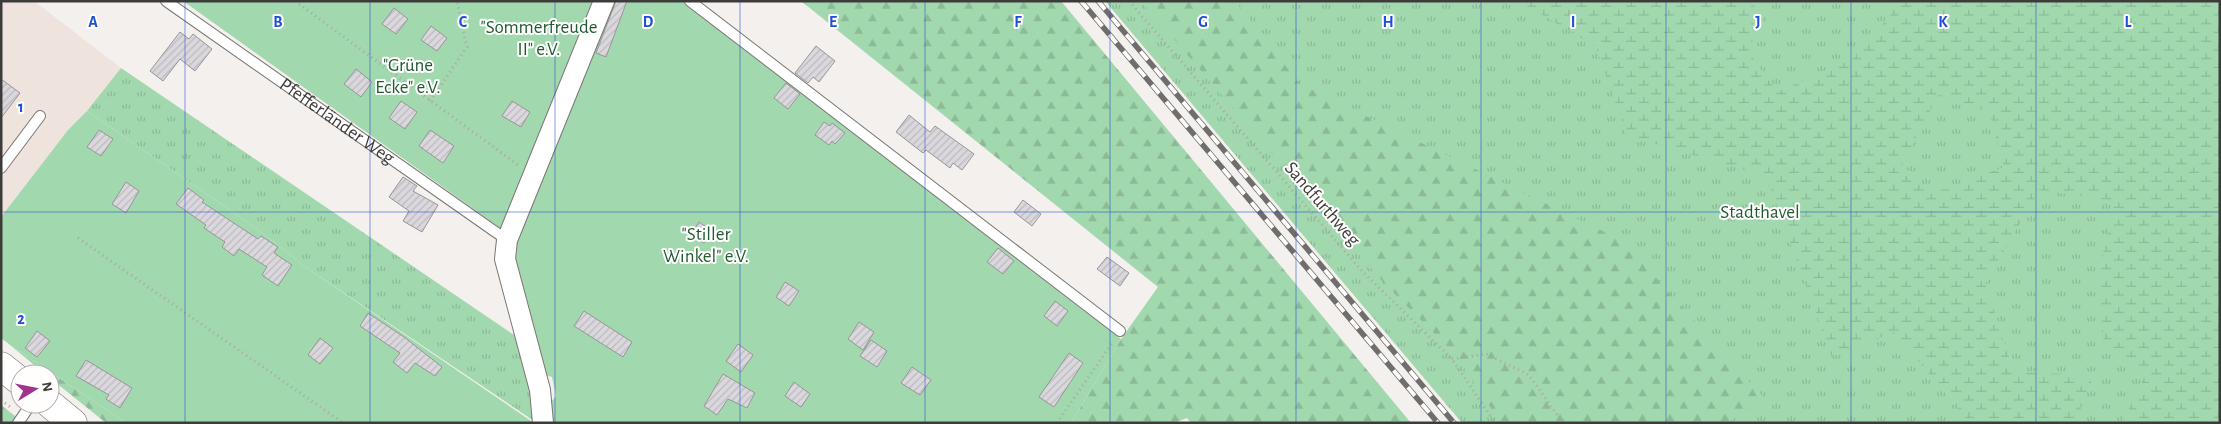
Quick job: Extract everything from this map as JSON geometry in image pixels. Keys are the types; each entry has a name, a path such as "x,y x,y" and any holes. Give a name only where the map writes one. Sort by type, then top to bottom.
{"main road":[{"path":"60,412 73,423"}],"street":[{"path":"543,423 540,390 505,259 507,240 604,1"}],"lane":[{"name":"Pfefferländer Weg","path":"166,1 507,240"},
{"path":"690,1 1120,331"},
{"path":"1,168 40,116"}],"path":[{"path":"295,1 526,170"},
{"path":"430,101 467,47 457,1"},
{"name":"Sandfurthweg","path":"1129,1 1362,271 1452,359 1495,423"},
{"path":"78,238 343,423"},
{"path":"1057,423 1120,331"},
{"path":"1452,359 1486,354 1529,375 1563,423"}],"shaded area":[{"path":"1,1 34,1 121,68 87,111 68,130 1,217"}],"green space":[{"name":"\"Grüne Ecke\" e.V.","path":"183,1 596,1 503,230"},
{"name":"\"Stiller Winkel\" e.V.","path":"612,1 682,1 1121,339 1071,423 550,423 551,402 556,396 552,377 546,375 512,253"},
{"path":"801,1 1061,1 1411,423 1191,423 1187,418 1174,423 1071,423 1121,339 1158,287"},
{"name":"Stadthavel","path":"1105,1 2220,1 2220,423 1462,423"},
{"path":"1141,1 1235,1 1300,84 1623,241 1764,398 1727,423 1501,423 1454,353 1383,282"},
{"path":"1519,1 1754,1 1752,57 1777,92 1852,59 1893,12 1881,1 2220,1 2220,423 2119,423 2123,421 2144,378 2104,344 2098,279 2114,201 2039,190 1985,284 2014,372 2094,375 2075,423 1970,423 1894,332 1832,357 1766,176 1627,136 1596,47","holes":["1939,94 1989,112 2004,167 1931,194 1902,164"]},
{"path":"121,68 517,337 537,423 307,268 257,229 87,111"},
{"path":"87,111 257,229 307,268 534,423 126,423 60,379 60,364 38,364 1,338 1,217 68,130"},
{"path":"10,345 38,364 33,364"},
{"path":"60,379 126,423 106,423 60,386"},
{"path":"1,405 10,414 24,423 1,423"}],"building":[{"path":"616,1 627,1 606,57 596,53"},
{"path":"394,8 408,19 396,34 382,24"},
{"path":"431,26 447,38 437,51 421,40"},
{"path":"180,32 189,39 193,34 212,49 195,71 180,59 163,81 150,71"},
{"path":"816,46 835,61 819,82 813,77 808,83 795,73"},
{"path":"356,69 372,82 361,97 344,84"},
{"path":"1,79 20,93 1,118"},
{"path":"786,83 800,94 788,109 774,98"},
{"path":"401,101 417,112 405,129 389,118"},
{"path":"512,101 530,112 521,127 502,116"},
{"path":"909,115 930,132 935,126 974,154 962,170 953,163 950,168 926,150 923,153 896,132"},
{"path":"824,122 830,126 832,123 845,133 835,144 832,141 829,145 815,135"},
{"path":"99,130 113,139 101,156 87,147"},
{"path":"430,130 454,146 443,163 419,146"},
{"path":"403,177 417,186 413,191 438,205 422,232 403,221 409,211 389,197"},
{"path":"126,182 139,191 126,213 112,204"},
{"path":"188,188 204,200 202,202 258,239 261,236 278,247 274,253 292,265 278,286 262,275 267,267 239,249 234,256 222,247 225,242 204,228 206,225 176,204"},
{"path":"1023,200 1041,214 1032,226 1014,212"},
{"path":"699,222 712,231 704,243 690,235"},
{"path":"998,248 1014,261 1003,274 987,262"},
{"path":"1107,257 1129,273 1120,286 1097,269"},
{"path":"785,282 799,291 789,306 776,297"},
{"path":"1055,301 1068,311 1057,326 1044,316"},
{"path":"584,311 632,342 623,357 574,326"},
{"path":"368,313 404,337 442,367 435,376 415,363 407,373 393,362 400,353 360,326"},
{"path":"859,322 874,332 863,350 848,339"},
{"path":"37,331 50,341 37,357 25,348"},
{"path":"320,338 333,348 320,364 308,355"},
{"path":"871,340 887,351 877,367 860,356"},
{"path":"738,344 753,355 741,372 726,361"},
{"path":"1069,353 1083,363 1054,407 1039,397"},
{"path":"86,360 132,388 120,408 106,399 109,395 76,376"},
{"path":"912,367 931,380 920,395 901,383"},
{"path":"723,374 755,393 747,408 728,399 717,415 704,406"},
{"path":"794,382 810,394 801,407 785,396"}],"railway":[{"path":"1081,1 1438,423"},
{"path":"1098,1 1454,423"}],"park label":[{"name":"\"Sommerfreude II\" e.V.","path":"539,38"}]}
